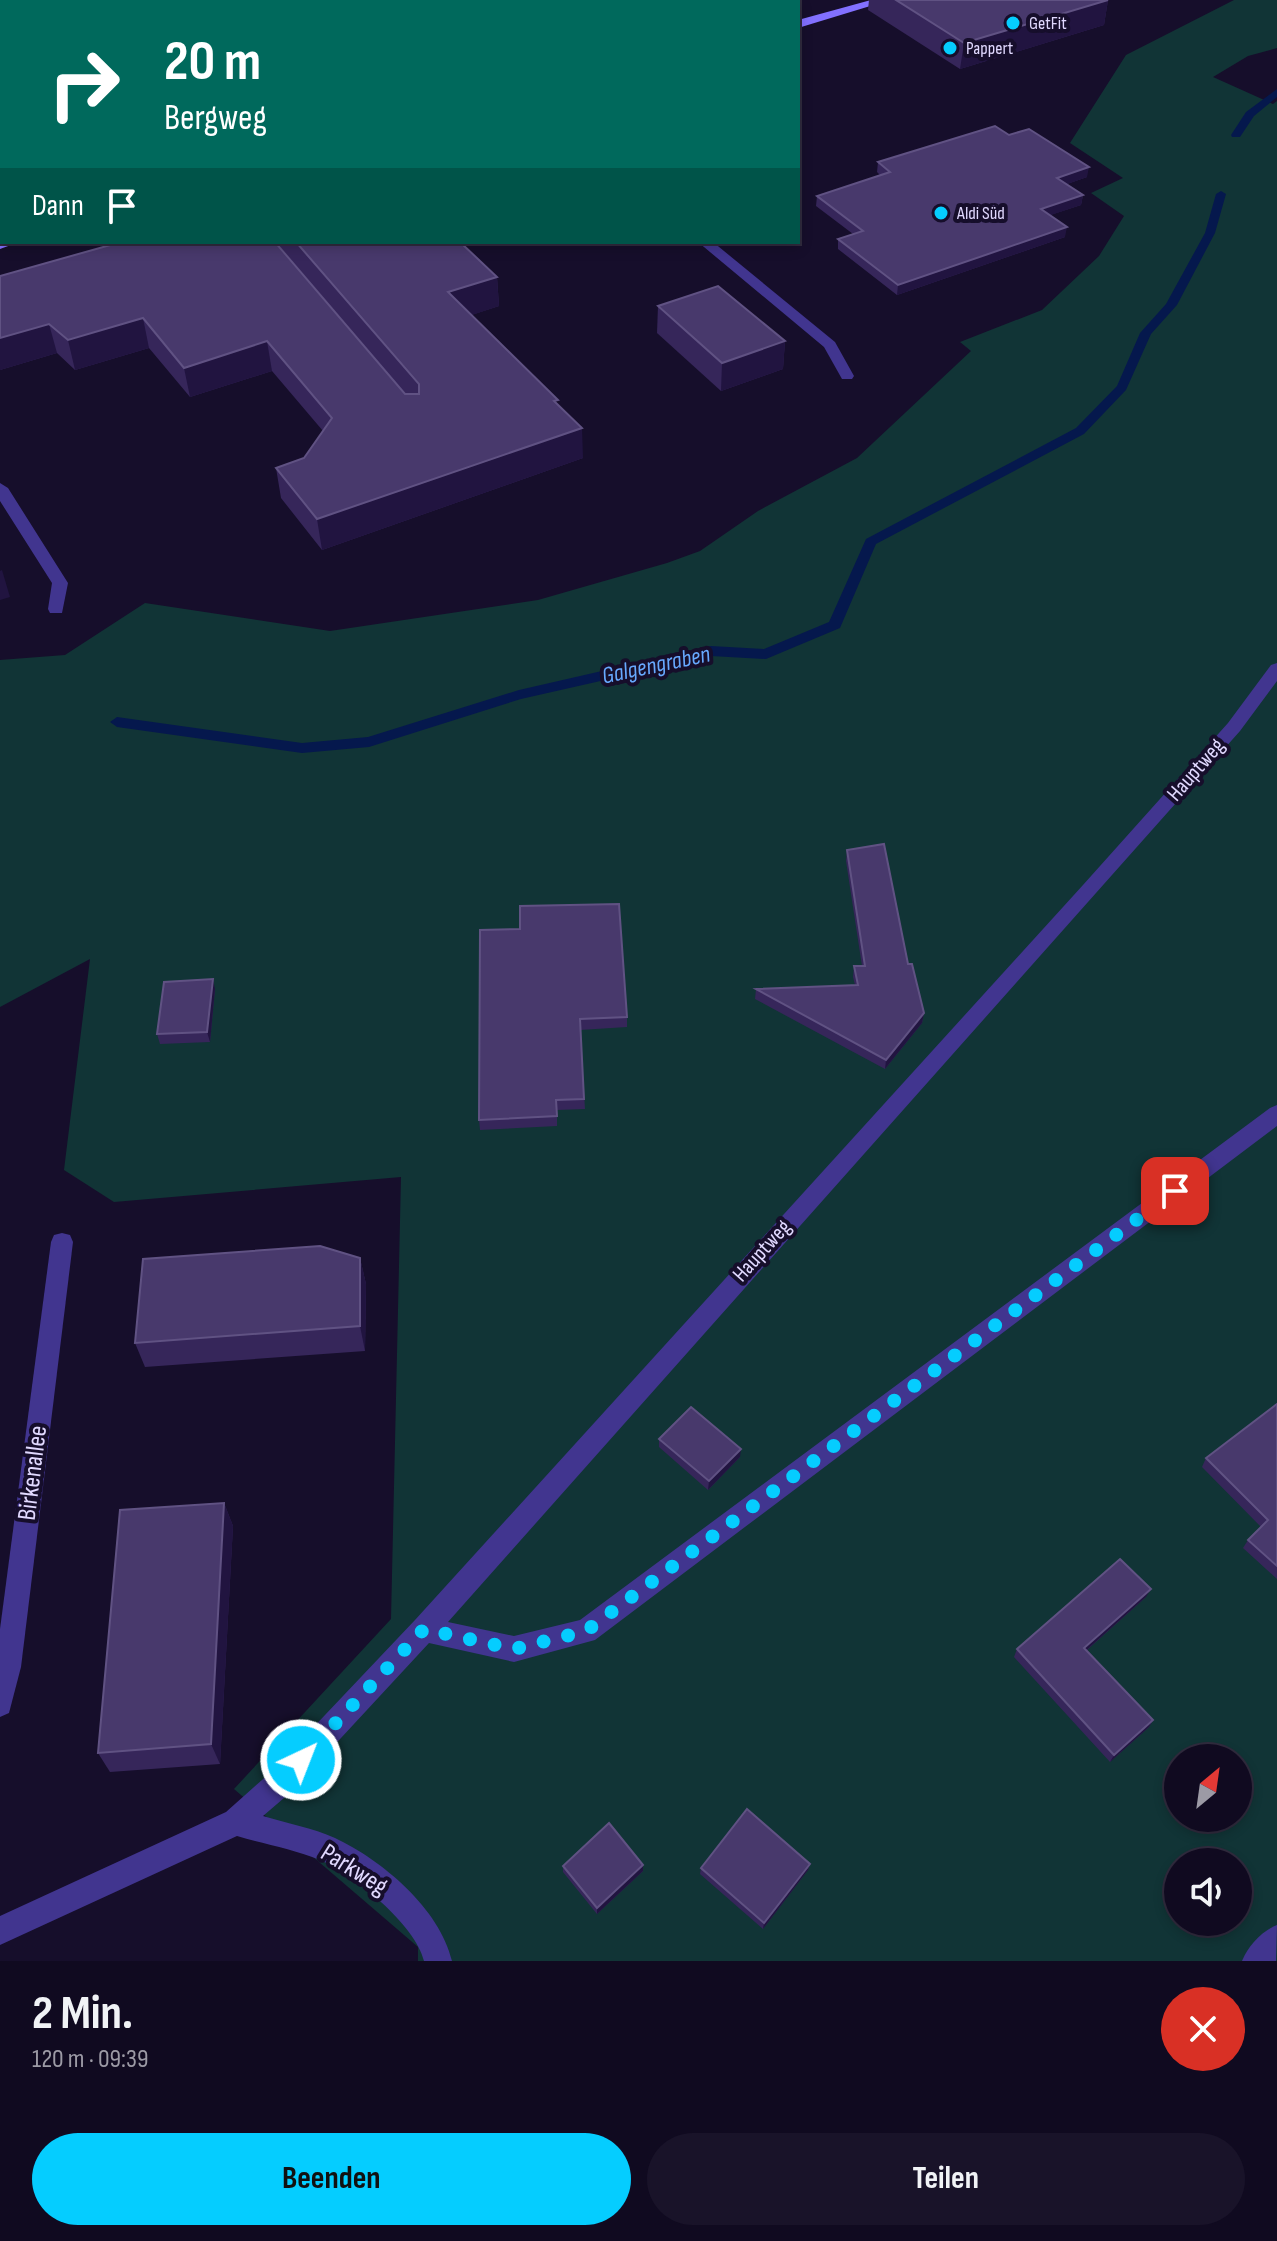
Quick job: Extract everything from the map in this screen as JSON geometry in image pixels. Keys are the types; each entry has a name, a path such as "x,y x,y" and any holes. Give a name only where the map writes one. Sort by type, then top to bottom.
{"main road":[{"path":"800,23 884,0"}],"street":[{"path":"707,244 830,345 847,376"},
{"path":"0,488 60,583 56,609"},
{"name":"Hauptweg","path":"0,1931 236,1822 281,1782 424,1629 1100,879 1234,727 1277,669"},
{"path":"424,1629 514,1649 586,1631 1277,1114"},
{"name":"Birkenallee","path":"0,1704 62,1242"},
{"name":"Parkweg","path":"236,1822 328,1849 392,1892 434,1943 438,1961"},
{"path":"1256,1961 1277,1939"}],"green space":[{"path":"1234,0 1277,0 1277,48 1248,56 1213,77 1273,104 1277,101 1277,1961 418,1961 418,1947 234,1789 391,1619 401,1177 114,1202 64,1170 90,959 0,1007 0,660 65,655 145,603 330,631 538,600 700,551 758,511 857,458 971,351 960,342 1042,310 1099,256 1124,216 1091,193 1123,178 1070,143 1126,55"}],"building":[{"path":"896,0 1108,0 964,43"},
{"name":"Aldi Süd","path":"995,126 1009,135 1029,129 1089,167 1057,178 1083,195 1041,209 1067,227 898,285 838,239 863,231 817,196 890,172 878,162"},
{"path":"114,244 277,244 405,394 419,394 419,384 298,244 462,244 497,277 448,292 558,400 554,401 582,428 317,519 276,468 304,458 332,418 267,341 184,368 143,318 68,340 49,324 0,338 0,276"},
{"path":"718,286 785,341 722,363 658,306"},
{"path":"884,844 908,964 912,964 924,1013 886,1060 756,989 858,985 854,966 865,966 847,850"},
{"path":"619,904 627,1017 580,1019 584,1099 556,1100 557,1116 479,1120 480,930 520,929 520,906"},
{"path":"213,979 207,1032 157,1034 164,982"},
{"path":"320,1246 360,1258 360,1326 135,1343 143,1259"},
{"path":"1277,1404 1277,1566 1248,1540 1268,1520 1206,1458"},
{"path":"691,1407 741,1449 709,1481 659,1439"},
{"path":"224,1503 211,1744 98,1753 120,1510"},
{"path":"1120,1559 1151,1589 1084,1648 1153,1720 1114,1755 1017,1649"},
{"path":"747,1809 810,1864 764,1923 701,1868"},
{"path":"609,1823 643,1865 597,1908 563,1866"}],"waterway":[{"name":"Galgengraben","path":"1236,135 1250,114 1277,92"},
{"name":"Galgengraben","path":"117,722 302,748 369,742 519,695 711,651 766,654 835,625 871,542 1080,431 1122,387 1146,333 1171,305 1210,233 1221,194"}],"place":[{"name":"GetFit","path":"1013,23"},
{"name":"Pappert","path":"950,48"},
{"name":"Aldi Süd","path":"941,213"}],"route":[{"path":"301,1760 424,1629 514,1649 586,1631 1175,1191"}]}
